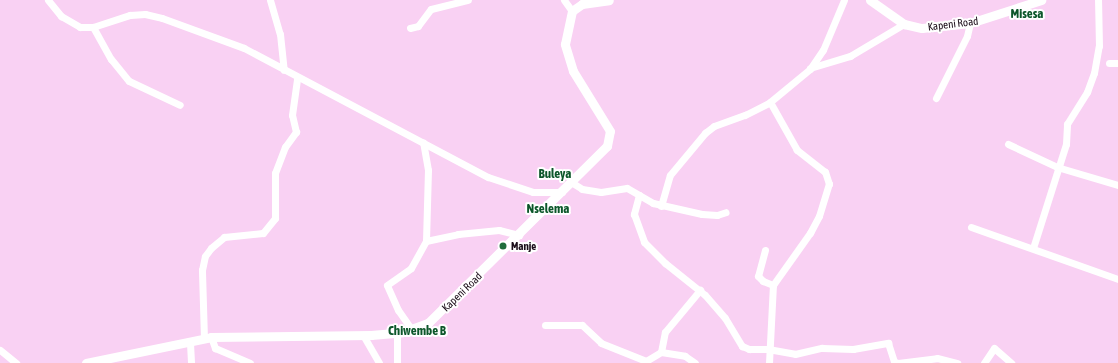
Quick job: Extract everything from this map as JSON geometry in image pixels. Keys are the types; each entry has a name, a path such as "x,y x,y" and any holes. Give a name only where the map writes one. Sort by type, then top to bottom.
{"main road":[{"path":"572,11 582,4 608,0"},
{"name":"Kapeni Road","path":"870,0 904,24 931,28 970,24 1041,0"},
{"name":"Kapeni Road","path":"86,363 190,343 207,338 397,333 412,330 428,323 519,235 607,146 610,135 607,126 586,96 568,61 565,39 572,11"}],"street":[{"path":"48,0 66,20 80,27 94,27 130,15 155,16 244,48 297,78 504,184 533,192 562,192"},
{"path":"270,0 280,34 284,70"},
{"path":"410,28 418,26 431,9 468,0"},
{"path":"564,0 572,11"},
{"path":"661,206 670,175 705,133 714,126 770,102 810,68 823,50 844,0"},
{"path":"1033,248 1066,144 1067,124 1087,92 1094,73 1099,46 1098,0"},
{"path":"810,68 850,56 904,24"},
{"path":"936,98 967,36 970,24"},
{"path":"94,27 111,59 129,81 180,105"},
{"path":"1109,63 1118,63"},
{"path":"250,363 215,348 207,338 202,270 205,256 217,242 224,238 263,233 275,218 275,172 286,146 296,132 292,115 297,78"},
{"path":"769,363 768,349 774,310 773,285 810,233 820,216 829,184 825,172 797,150 770,102"},
{"path":"412,330 398,310 387,285 411,268 426,242 428,170 423,142"},
{"path":"1008,144 1058,167 1118,185"},
{"path":"571,182 582,189 601,192 627,188 661,206 710,215 726,212"},
{"path":"639,195 634,214 644,242 665,263 700,290 725,318 742,346 749,349 768,349 795,354 822,348 853,349 888,343 894,362 915,362 937,358 957,363"},
{"path":"972,227 1118,279"},
{"path":"426,242 458,234 499,230 519,235"},
{"path":"765,250 758,276 763,281 773,285"},
{"path":"661,352 665,332 700,290"},
{"path":"545,325 582,325 601,343 643,361 648,361 661,352 686,356 695,363"},
{"path":"397,333 397,363"},
{"path":"363,335 379,363"},
{"path":"190,343 191,363"},
{"path":"984,363 994,348 1011,363"},
{"path":"0,350 16,363"}],"place":[{"name":"Manje","path":"503,246"}],"district":[{"name":"Misesa","path":"1027,14"},
{"name":"Buleya","path":"555,174"},
{"name":"Nselema","path":"548,209"},
{"name":"Chiwembe B","path":"417,331"}]}
